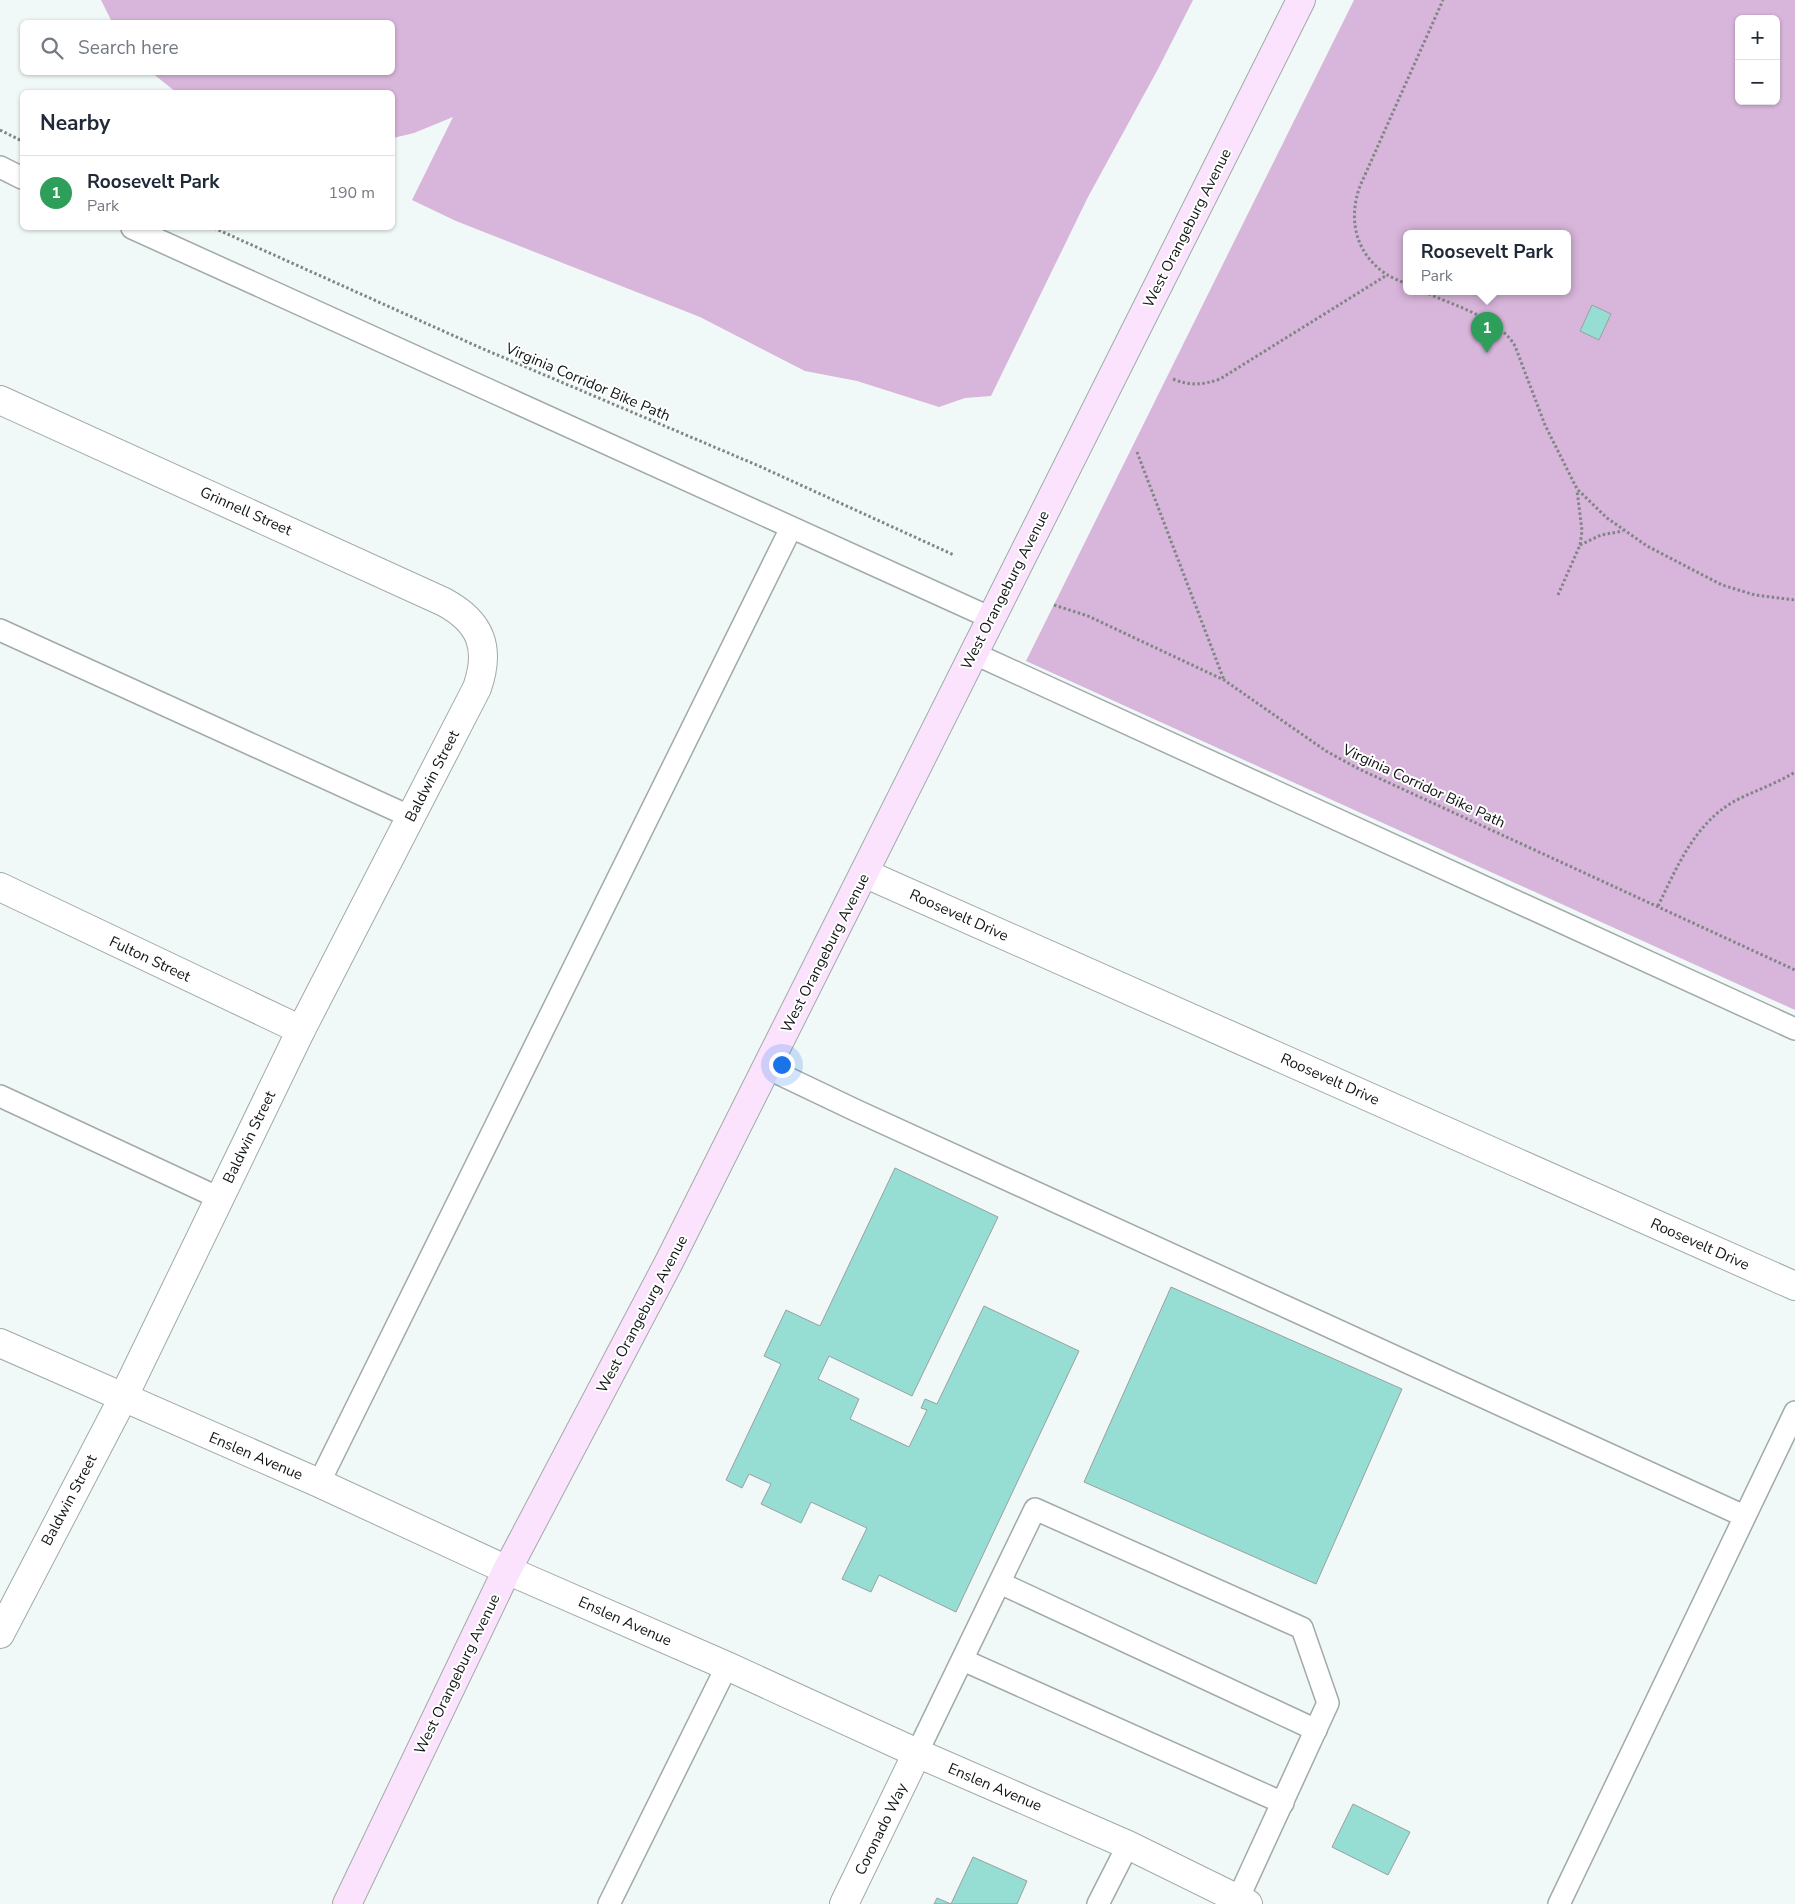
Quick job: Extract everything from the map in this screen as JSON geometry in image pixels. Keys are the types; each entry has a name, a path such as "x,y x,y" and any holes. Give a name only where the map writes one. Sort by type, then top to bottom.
{"street":[{"name":"West Orangeburg Avenue","path":"347,1904 508,1570 670,1262 1301,0"},
{"name":"Grinnell Street","path":"0,400 444,602 459,610 472,623 480,637"},
{"name":"Baldwin Street","path":"0,1634 123,1398 301,1030 477,688 483,671 483,652 480,637"},
{"name":"Roosevelt Drive","path":"864,873 1795,1286"},
{"name":"Fulton Street","path":"0,887 301,1030"},
{"name":"Enslen Avenue","path":"0,1343 318,1483 917,1753 1128,1844 1243,1902"},
{"name":"Coronado Way","path":"844,1904 917,1753"}],"lane":[{"path":"0,167 20,177"},
{"path":"136,230 991,618"},
{"path":"318,1483 791,528"},
{"path":"0,630 410,817"},
{"path":"974,653 1795,1028"},
{"path":"767,1068 1744,1516"},
{"path":"0,1096 219,1198"},
{"path":"1559,1904 1795,1412"},
{"path":"917,1753 1035,1509 1302,1628 1328,1703 1266,1839 1243,1902"},
{"path":"1000,1583 1316,1730"},
{"path":"963,1660 1283,1803"},
{"path":"609,1904 727,1666"},
{"path":"1098,1904 1128,1844"}],"path":[{"path":"1403,282 1387,275 1369,258 1356,235 1354,210 1356,198 1443,0"},
{"path":"0,130 20,140"},
{"name":"Virginia Corridor Bike Path","path":"218,230 481,348 750,462 954,555"},
{"path":"1173,379 1194,385 1220,379 1387,275"},
{"path":"1431,295 1492,322 1510,336 1545,425 1577,489 1607,518 1623,531 1672,560 1722,585 1756,595 1795,600"},
{"path":"1136,452 1224,680"},
{"path":"1558,595 1580,545 1582,532 1577,489"},
{"path":"1580,545 1601,535 1623,531"},
{"name":"Virginia Corridor Bike Path","path":"1054,605 1088,616 1224,680 1326,751 1354,766 1795,970"},
{"path":"1658,906 1684,853 1692,840 1711,819 1735,801 1795,772"}],"shaded area":[{"path":"101,0 1193,0 1158,69 1088,197 991,396 965,398 939,407 857,381 805,371 700,317 456,221 412,200 453,117 414,133 395,138 395,90 173,90 155,75 395,75 395,20 111,20"},
{"path":"1354,0 1795,0 1795,1010 1026,661"}],"building":[{"path":"1592,305 1611,314 1599,340 1580,331"},
{"path":"895,1168 998,1217 912,1396 829,1356 818,1379 859,1399 850,1419 909,1447 927,1410 921,1408 925,1399 937,1404 984,1306 1079,1351 956,1612 879,1575 871,1592 842,1579 867,1528 811,1502 801,1523 761,1504 771,1484 749,1474 742,1488 726,1480 781,1364 764,1356 786,1310 820,1326"},
{"path":"1171,1287 1402,1389 1316,1584 1084,1482"},
{"path":"1353,1804 1410,1832 1388,1875 1332,1847"},
{"path":"973,1857 1027,1881 1017,1904 951,1904"},
{"path":"937,1898 951,1904 934,1904"}],"place":[{"name":"Roosevelt Park","path":"1487,353"}]}
